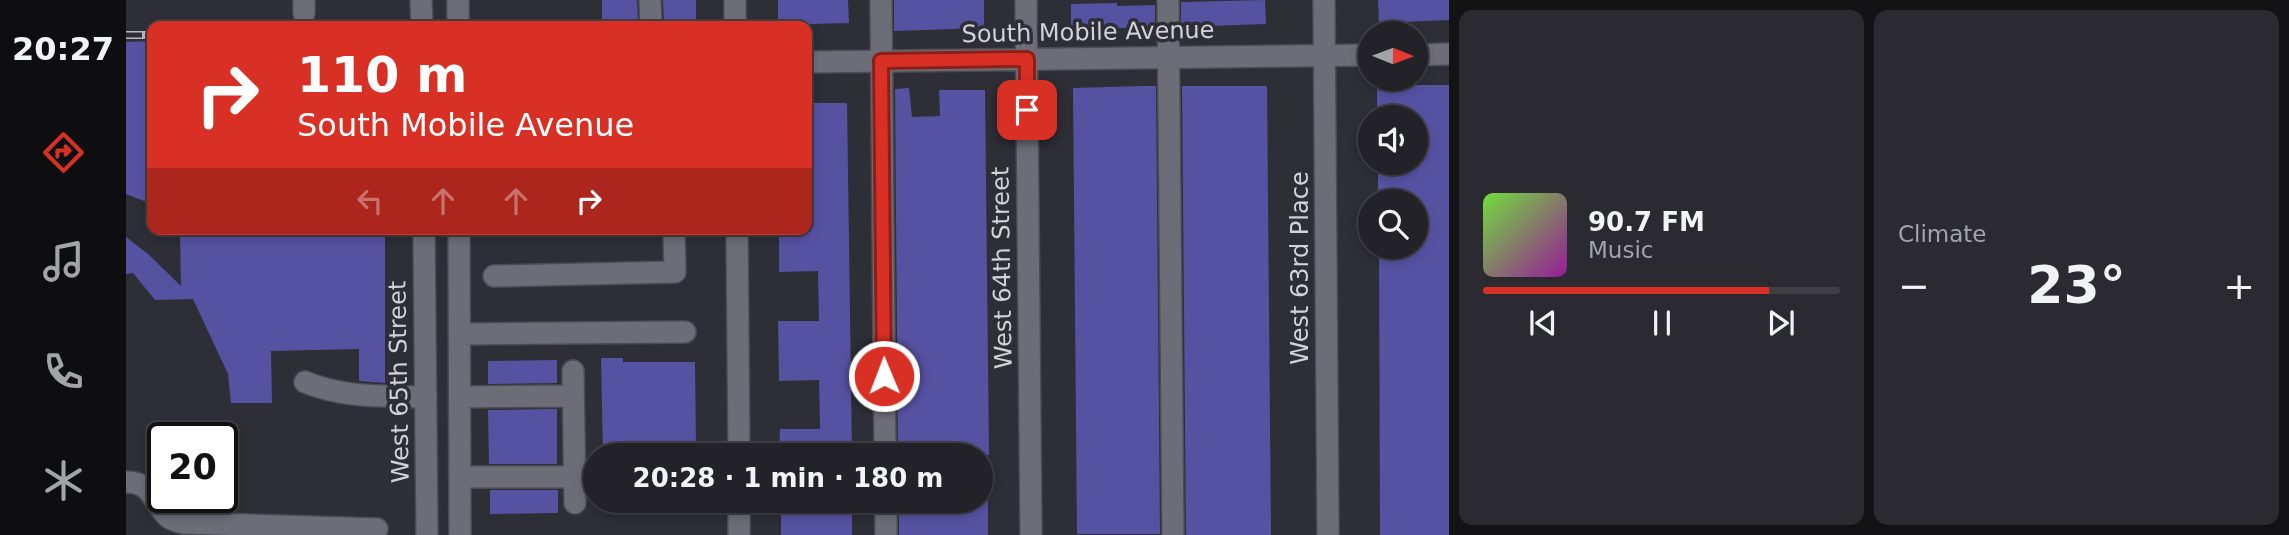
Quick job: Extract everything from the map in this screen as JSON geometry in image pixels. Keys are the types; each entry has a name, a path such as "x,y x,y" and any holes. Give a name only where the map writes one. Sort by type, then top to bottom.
{"street":[{"path":"421,0 422,21"},
{"path":"457,0 458,21"},
{"path":"650,0 651,21"},
{"path":"735,0 735,21"},
{"path":"881,0 885,443"},
{"name":"West 64th Street","path":"1026,0 1031,535"},
{"path":"1168,0 1173,535"},
{"name":"West 63rd Place","path":"1324,0 1328,535"},
{"path":"1428,55 1449,54"},
{"name":"South Mobile Avenue","path":"812,62 1358,55"},
{"name":"West 65th Street","path":"424,235 427,535"},
{"path":"459,235 460,535"},
{"path":"494,276 675,272 674,235"},
{"path":"737,235 739,443"},
{"path":"459,334 685,332"},
{"path":"573,371 575,503"},
{"path":"305,382 321,389 360,396 426,397"},
{"path":"460,397 573,396"},
{"path":"460,477 575,477"},
{"path":"126,482 137,482 151,492 169,518 184,523 377,529"},
{"path":"739,513 739,535"},
{"path":"886,513 886,535"}],"building":[{"path":"602,0 637,0 638,21 602,21"},
{"path":"663,0 696,0 696,21 664,21"},
{"path":"778,0 848,0 849,23 778,21"},
{"path":"894,0 984,0 984,28 894,31"},
{"path":"1265,0 1266,24 1181,27 1181,2"},
{"path":"1378,0 1449,0 1449,20 1379,21"},
{"path":"1117,3 1117,6 1155,5 1155,28 1071,28 1071,4"},
{"path":"147,41 147,202 126,194 126,42"},
{"path":"1428,85 1449,85 1449,535 1380,535 1379,259 1428,259 1428,189 1378,189 1378,175 1428,175 1428,105 1377,105 1377,91 1428,91"},
{"path":"1156,86 1160,534 1077,534 1073,88"},
{"path":"1182,86 1267,86 1271,535 1186,535"},
{"path":"909,88 912,117 940,116 939,90 985,90 989,443 898,443 895,89"},
{"path":"812,103 847,103 852,443 779,443 780,429 820,429 819,380 779,381 778,321 819,321 818,271 779,272 779,235 812,235"},
{"path":"180,235 385,235 385,383 359,381 359,349 271,351 272,403 231,403 228,374 193,299 155,300 133,273 126,274 126,237 181,286"},
{"path":"601,358 623,358 623,362 695,362 696,443 603,443"},
{"path":"557,360 557,383 488,384 488,361"},
{"path":"557,409 557,464 489,464 488,410"},
{"path":"490,490 558,490 558,513 490,514"},
{"path":"781,513 852,513 852,535 781,535"},
{"path":"899,513 988,513 988,535 899,535"}],"railway":[{"path":"126,35 147,35"}],"route":[{"path":"884,376 881,61 1027,59 1027,110"}]}
